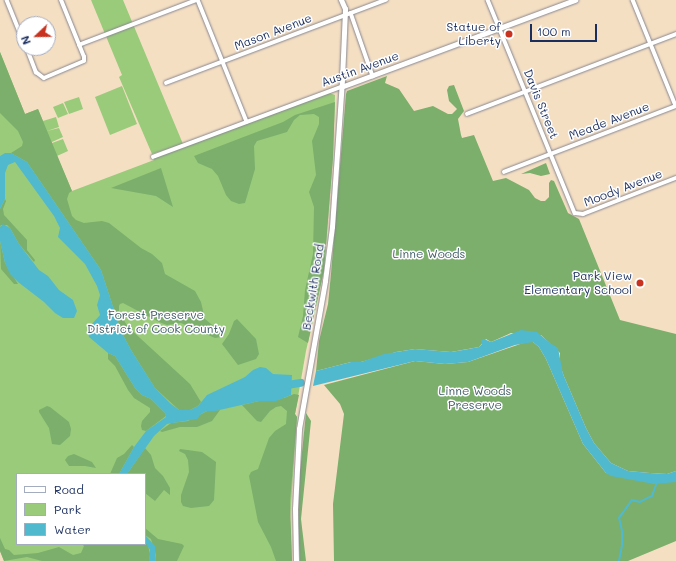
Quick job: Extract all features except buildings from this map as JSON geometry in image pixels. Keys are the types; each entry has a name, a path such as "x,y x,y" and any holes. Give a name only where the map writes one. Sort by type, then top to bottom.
{"street":[{"path":"7,0 16,22"},
{"path":"30,56 36,72 40,77 46,78 84,62 79,44 61,0"},
{"path":"79,44 197,0 247,122"},
{"name":"Beckwith Road","path":"296,561 295,509 299,429 325,281 332,227 345,16 345,9 341,0"},
{"name":"Mason Avenue","path":"166,83 386,0"},
{"name":"Davis Street","path":"488,0 572,211 577,214"},
{"name":"Austin Avenue","path":"153,157 575,0"},
{"path":"633,0 676,106"},
{"path":"351,13 373,76"},
{"path":"467,114 676,34"},
{"name":"Meade Avenue","path":"504,172 676,106"},
{"name":"Moody Avenue","path":"577,214 676,178"}],"green space":[{"path":"91,0 123,0 183,144 152,154 119,77 122,75"},
{"name":"Forest Preserve District of Cook County","path":"0,52 25,114 38,109 43,121 56,117 59,127 47,131 59,128 63,137 52,143 63,139 68,151 57,156 72,191 154,160 153,158 329,93 335,95 333,157 324,270 306,351 295,414 297,417 290,519 292,561 4,561 0,551"},
{"path":"0,52 25,114 38,109 72,191 69,193 67,199 72,216 76,220 84,223 102,221 109,223 141,248 152,254 162,263 165,274 195,291 201,302 205,319 222,333 221,337 215,338 181,323 167,325 159,322 123,303 119,306 119,312 128,327 190,384 201,402 198,406 190,410 179,410 155,388 121,331 101,270 27,162 11,153 22,146 23,142 18,131 0,113"},
{"name":"Linne Woods","path":"387,76 385,83 399,89 414,111 433,106 448,114 452,114 457,109 449,101 447,90 449,86 454,85 464,111 458,119 462,138 474,135 493,181 506,178 529,190 535,198 545,201 549,197 549,183 551,180 554,181 568,213 579,219 620,320 676,334 676,471 667,474 628,471 611,463 594,443 586,428 563,374 560,364 560,353 541,335 511,333 491,342 486,339 479,347 451,352 415,349 316,371 319,341 328,304 346,94 347,91"},
{"path":"122,86 137,124 110,135 95,97"},
{"path":"79,97 83,109 69,114 64,102"},
{"path":"335,102 333,157 324,270 308,343 298,337 303,316 305,290 313,254 314,207 309,192 316,175 312,141 319,124 319,117 314,114 300,115 294,120 287,132 257,141 254,146 255,169 245,203 239,204 231,201 226,195 218,176 212,169 198,163 194,156 283,122 295,115"},
{"path":"63,103 68,114 58,118 53,107"},
{"path":"546,163 550,174 541,176 530,173 521,174"},
{"path":"161,168 173,207 156,196 111,188"},
{"path":"5,199 6,201 3,209 4,215 27,240 27,250 35,260 34,262 19,244 10,228 7,225 1,225 0,227 0,209"},
{"path":"0,241 5,263 18,284 14,284 1,269"},
{"path":"237,319 256,339 259,354 256,359 238,365 222,344 229,334 234,321"},
{"name":"Linne Woods Preserve","path":"526,342 533,342 539,347 546,359 583,444 606,473 676,482 676,541 628,561 334,561 333,504 344,414 340,404 324,385 415,361 445,364 468,362"},
{"path":"108,353 115,356 135,388 142,395 151,399 165,413 166,416 146,431 142,430 141,426 142,421 150,412 150,408 134,398 115,366 108,359"},
{"path":"294,394 299,395 295,414 297,417 290,502 292,561 276,561 271,547 258,522 249,476 251,472 258,469 269,438 275,431 286,424 287,411 281,406 276,407 270,411 261,422 257,421 242,405 284,398"},
{"path":"47,406 69,422 71,429 70,436 60,445 52,444 49,428 39,412 39,410"},
{"path":"220,410 212,421 197,427 180,427 162,432 160,431 171,423 188,421 207,411"},
{"path":"306,413 311,421 301,519 306,561 300,561 298,526 300,472"},
{"path":"132,445 134,447 120,473 110,473 117,458 124,454"},
{"path":"145,448 151,455 155,468 163,476 170,488 170,495 164,490 155,501 146,494 146,473 128,473"},
{"path":"180,449 202,452 216,462 214,500 209,506 191,508 183,506 181,502 181,495 189,472 188,460 185,454 179,451"},
{"path":"74,454 92,462 96,468 69,466 65,460 68,456"},
{"path":"146,529 158,539 182,544 184,546 177,561 156,561 156,555 151,539 146,536"},
{"path":"0,538 5,549 9,550 14,555 38,553 59,547 73,555 81,553 84,546 83,545 146,545 146,543 150,554 149,561 42,561 27,557 4,561 0,551"}],"water":[{"path":"5,153 11,153 27,162 101,270 121,331 155,388 171,404 179,410 190,410 198,406 207,395 245,377 253,370 260,367 266,368 273,374 292,375 291,395 276,401 259,401 215,411 207,411 201,414 197,419 167,424 154,436 128,473 120,473 134,447 146,431 166,417 165,413 151,399 142,395 135,388 115,356 108,353 89,337 88,332 91,325 100,315 97,305 100,295 97,286 85,264 58,237 60,228 54,216 15,162 8,165 5,173 5,199 0,209 0,156"},
{"path":"3,224 10,228 19,244 39,270 48,276 59,290 73,300 77,311 74,318 63,318 55,313 10,274 5,263 0,241 0,227"},
{"path":"521,330 537,332 558,348 563,374 586,428 594,443 611,463 628,471 667,474 676,471 676,482 654,484 611,476 606,473 583,444 546,359 539,347 533,342 515,345 468,362 445,364 415,361 313,386 316,371 351,362 361,362 384,354 415,349 451,352 479,347 482,344 481,340 484,339 491,342"},
{"path":"146,536 155,546 156,561 149,561 150,550 146,544"}],"waterway":[{"path":"281,386 301,383"},
{"path":"619,561 622,545 622,531 619,518 632,500 640,502 652,496 657,482"}],"place":[{"name":"Statue of Liberty","path":"509,34"},
{"name":"Park View Elementary School","path":"640,283"}]}
